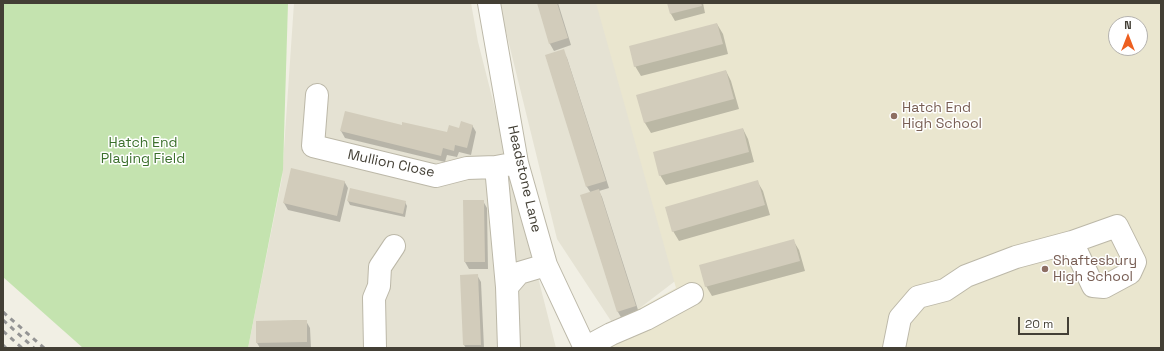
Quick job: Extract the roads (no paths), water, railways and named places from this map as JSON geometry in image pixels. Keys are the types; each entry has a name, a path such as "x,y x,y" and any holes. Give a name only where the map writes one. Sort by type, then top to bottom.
{"street":[{"name":"Headstone Lane","path":"489,3 517,163 546,265 585,348"},
{"name":"Mullion Close","path":"317,95 313,146 436,176 467,168 496,167 517,163"},
{"path":"496,167 507,288 509,348"},
{"path":"894,348 900,318 918,297 945,290 966,276 1016,256 1072,242"},
{"path":"375,348 374,298 379,286 380,267 394,246"},
{"path":"507,288 519,273 546,265"},
{"path":"585,348 611,334 646,319 692,294"}],"railway":[{"path":"3,312 44,348"},
{"path":"3,320 34,348"},
{"path":"3,331 22,348"},
{"path":"3,345 6,348"}],"place":[{"name":"Hatch End High School","path":"894,116"},
{"name":"Shaftesbury High School","path":"1045,269"}],"park label":[{"name":"Hatch End Playing Field","path":"143,152"}]}
